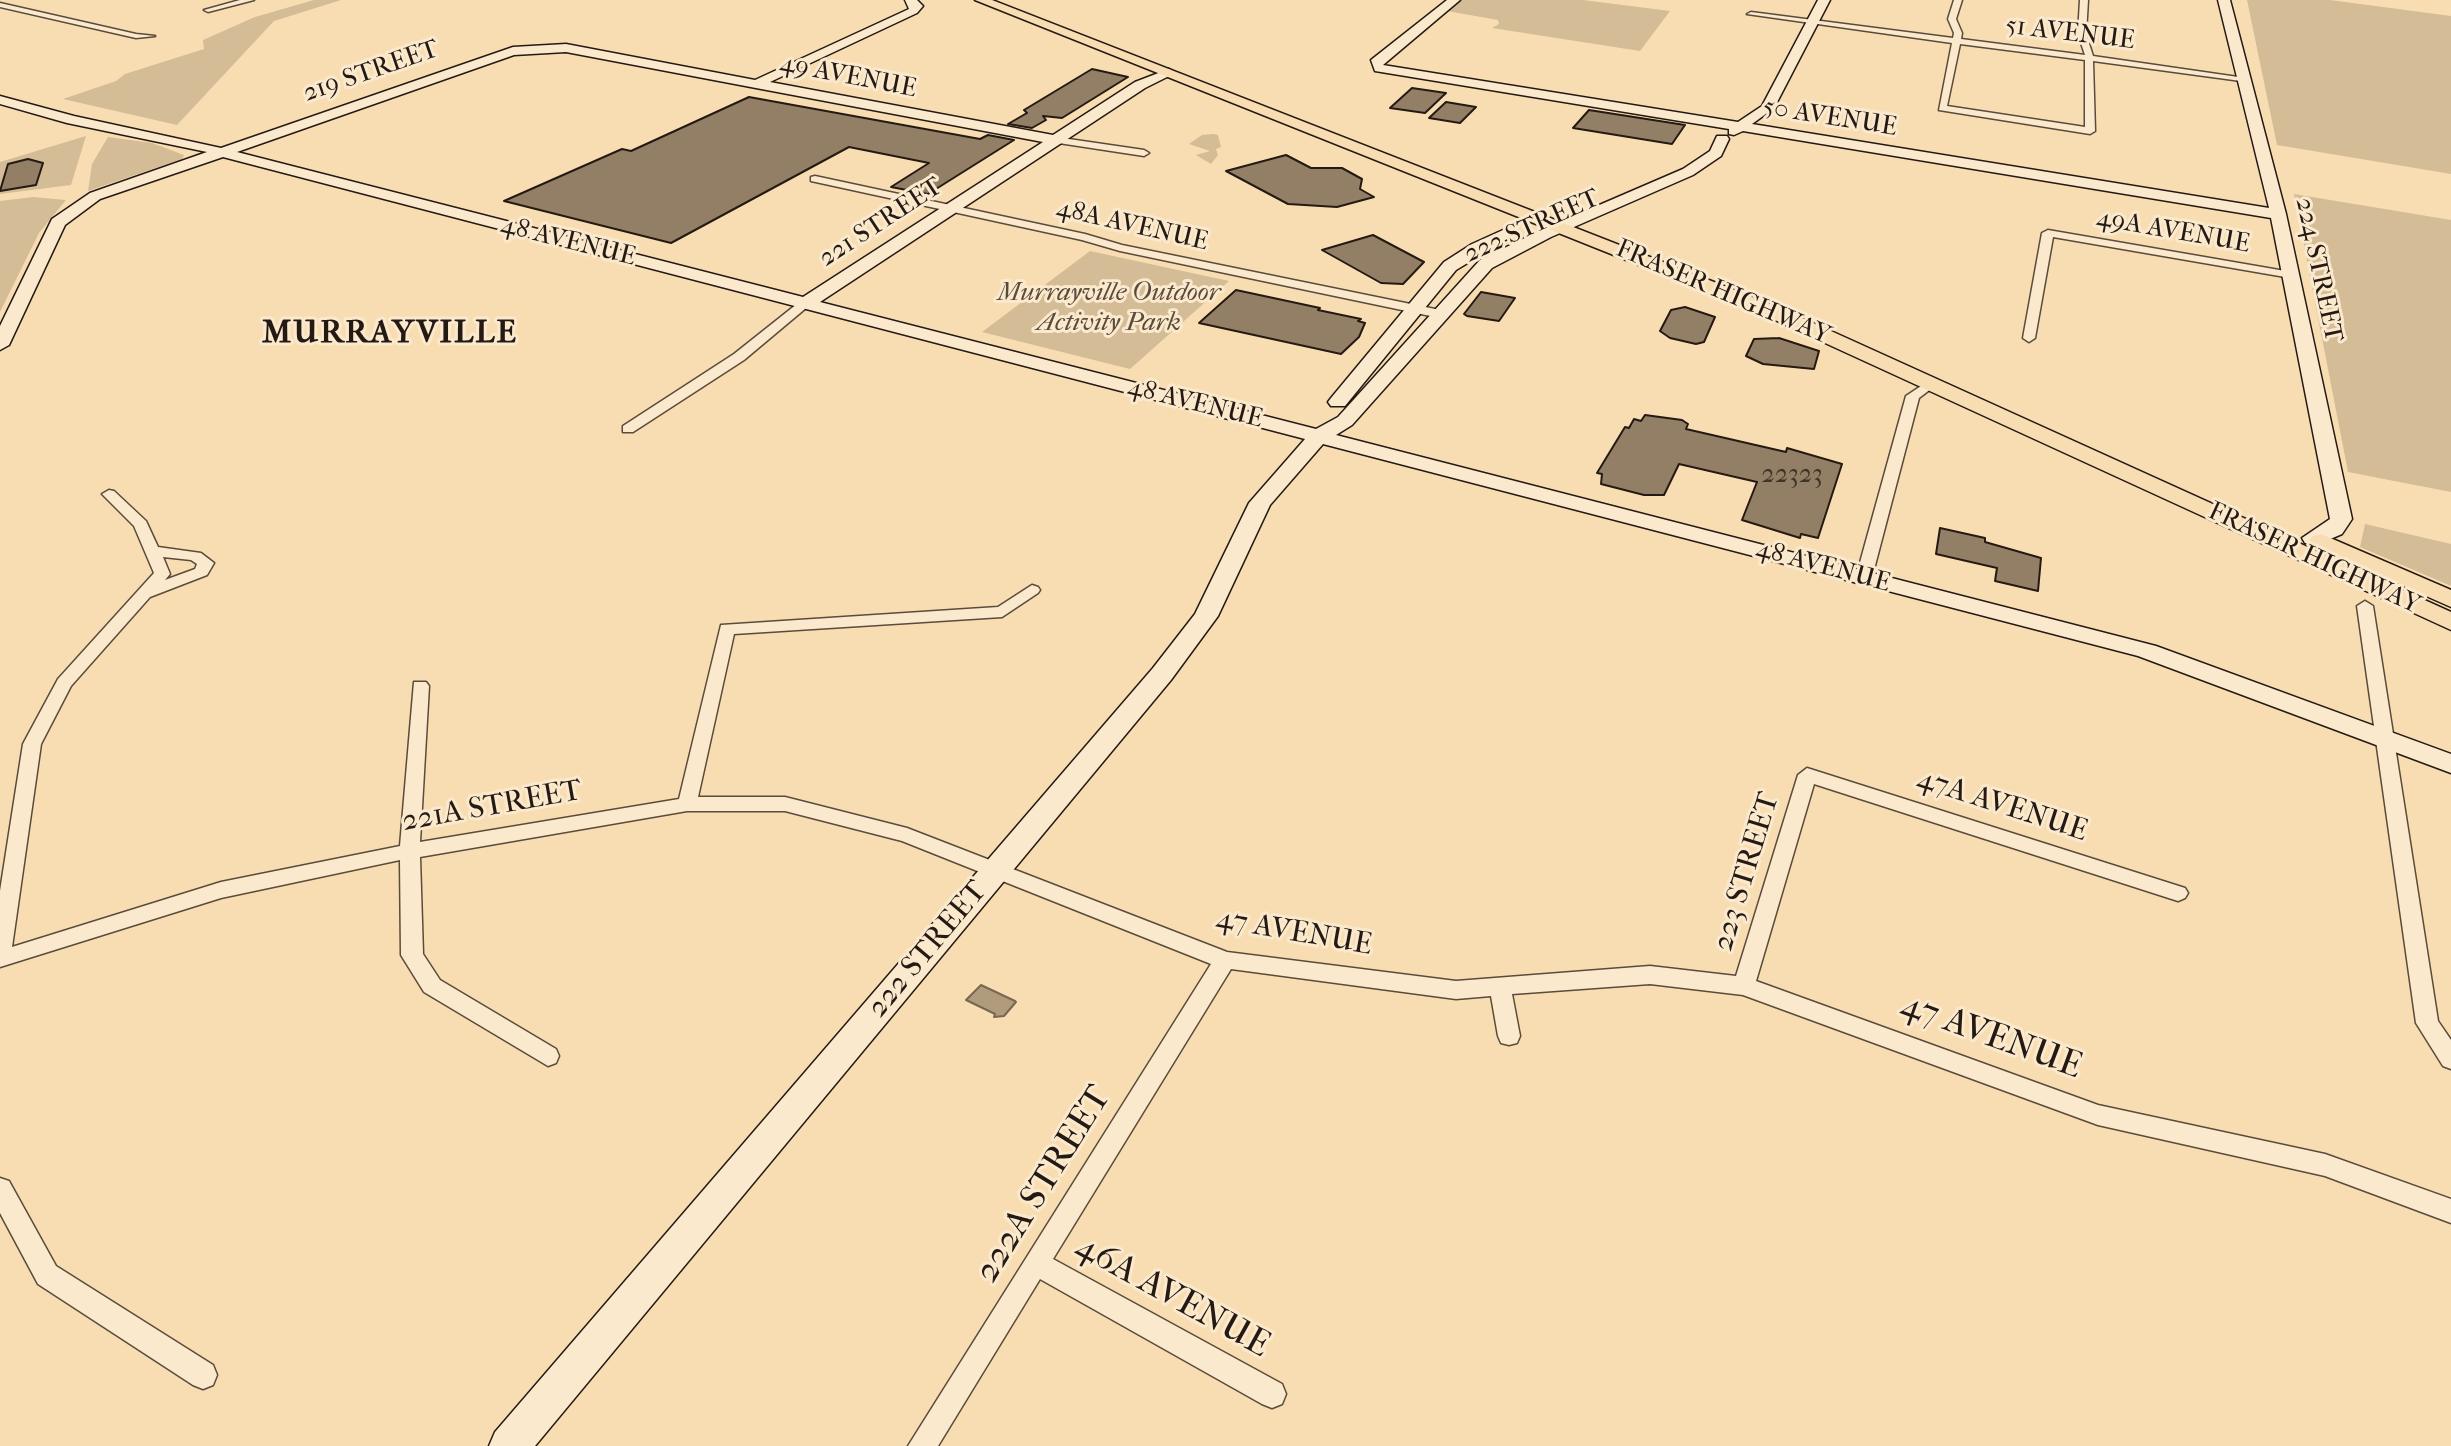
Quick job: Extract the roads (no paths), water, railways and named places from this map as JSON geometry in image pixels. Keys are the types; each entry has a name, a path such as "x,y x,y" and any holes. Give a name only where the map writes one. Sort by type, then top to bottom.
{"main road":[{"name":"FRASER HIGHWAY","path":"981,0 1826,318 2451,599"},
{"name":"FRASER HIGHWAY","path":"1004,0 1560,220 1933,382 2451,622"}],"street":[{"path":"208,10 250,0"},
{"name":"50 AVENUE","path":"1454,0 1375,63 1389,71 2278,214"},
{"path":"1740,127 1767,108 1824,0"},
{"path":"1958,0 1952,19 1958,33 1942,108 2090,131 2089,58 2082,34 2084,0"},
{"name":"224 STREET","path":"2224,0 2241,78 2278,214 2341,519 2334,529 2313,538"},
{"path":"756,84 913,11 914,2"},
{"path":"0,5 151,36"},
{"path":"0,16 24,10"},
{"name":"51 AVENUE","path":"1751,14 2241,78"},
{"name":"49 AVENUE","path":"543,48 575,50 1055,140 1144,153"},
{"name":"219 STREET","path":"0,345 58,222 95,196 487,57 543,48"},
{"name":"221 STREET","path":"628,429 739,357 806,303 1149,79 1169,73"},
{"name":"48 AVENUE","path":"0,100 217,151 2179,661 2451,764"},
{"name":"222 STREET","path":"1319,436 1325,418 1414,309 1462,256 1688,172 1716,153 1722,139 1740,127"},
{"name":"48A AVENUE","path":"815,179 1085,237 1120,248 1440,314"},
{"name":"222 STREET","path":"509,1446 1125,719 1197,628 1253,513 1319,436 1345,421 1486,264 1560,220"},
{"name":"49A AVENUE","path":"2029,338 2048,233 2291,275"},
{"path":"1864,577 1913,396 1933,382"},
{"path":"0,959 32,744 64,683 162,574 141,524 109,494"},
{"path":"143,594 201,572 206,563 195,556 152,551"},
{"path":"687,804 727,629 1002,612 1032,590"},
{"path":"2365,606 2427,1023 2451,1059"},
{"path":"420,686 410,851 412,955 432,986 548,1056"},
{"name":"48 AVENUE","path":"2382,736 2451,752"},
{"name":"47A AVENUE","path":"1807,775 2178,893"},
{"name":"223 STREET","path":"1744,986 1807,775"},
{"name":"221A STREET","path":"0,959 221,890 410,851 687,804 785,804 907,835 996,871"},
{"name":"47 AVENUE","path":"996,871 1225,960 1456,990 1650,975 1744,986 2098,1115 2325,1165 2451,1211"},
{"name":"222A STREET","path":"922,1446 1225,960"},
{"path":"1500,986 1509,1036"},
{"path":"0,1189 47,1275 203,1375"},
{"name":"46A AVENUE","path":"1038,1264 1272,1394"}],"district":[{"name":"MURRAYVILLE","path":"390,334"}],"park label":[{"name":"Murrayville Outdoor Activity Park","path":"1109,309"}]}
